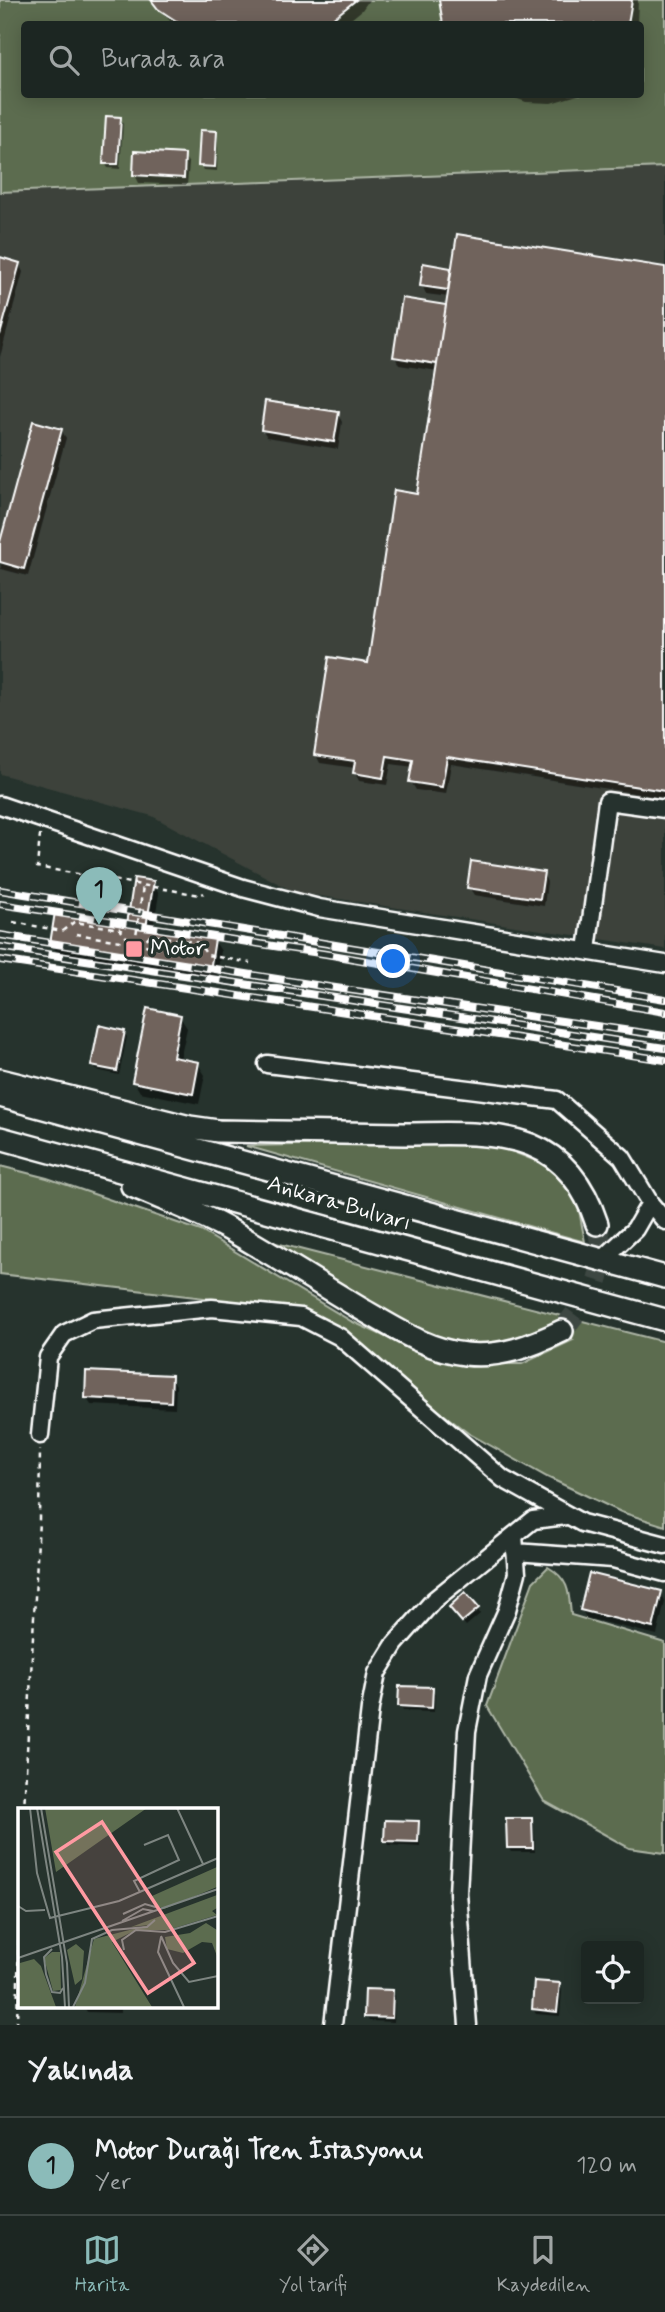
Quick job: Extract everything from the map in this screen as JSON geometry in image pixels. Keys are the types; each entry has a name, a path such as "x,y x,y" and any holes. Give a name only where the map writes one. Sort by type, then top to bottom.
{"main road":[{"path":"0,1080 190,1127 218,1131 456,1135 514,1140 533,1146 562,1165 584,1190 597,1224"},
{"name":"Ankara Bulvarı","path":"0,1096 665,1277"},
{"name":"Ankara Bulvarı","path":"0,1138 665,1320"},
{"path":"0,1153 54,1153 226,1227 391,1326 430,1346 463,1354 488,1355 534,1345 562,1332"}],"street":[{"path":"587,950 607,802 665,809"},
{"path":"0,805 243,888 318,908 665,964"},
{"path":"267,1064 557,1100 622,1157 650,1203 665,1221"},
{"path":"602,1260 635,1229 650,1203"},
{"path":"40,1435 48,1357 64,1334 93,1320 212,1308 301,1317 340,1337 503,1479 582,1524 665,1545"},
{"path":"333,2025 370,1709 377,1673 395,1644 434,1600 515,1544 533,1520 566,1516"},
{"path":"515,1544 612,1559 665,1573"},
{"path":"468,2025 458,1893 467,1731 478,1675 507,1609 517,1573 515,1544"}],"path":[{"path":"41,818 37,867 200,895"},
{"path":"135,943 143,886"},
{"path":"13,922 62,931 74,922 120,929 135,943"},
{"path":"76,934 195,953"},
{"path":"135,943 152,935 199,943 207,955 250,963"},
{"path":"24,1808 39,1520 40,1435"},
{"path":"17,2025 18,1980"}],"shaded area":[{"path":"665,167 665,949 294,892 152,816 0,774 0,192"}],"green space":[{"path":"0,0 665,0 665,167 0,192"},
{"path":"392,1143 496,1145 541,1163 565,1180 576,1194 585,1242 246,1146"},
{"path":"0,1166 47,1178 201,1231 351,1321 432,1358 478,1364 522,1364 573,1340 554,1326 499,1343 460,1344 423,1331 359,1298 268,1241 665,1342 665,1526 621,1512 547,1477 468,1433 306,1310 0,1274"},
{"path":"548,1567 560,1576 567,1587 571,1615 665,1643 665,1853 629,1848 544,1801 487,1706 533,1582"}],"building":[{"path":"151,0 356,0 330,21 176,21 158,9"},
{"path":"439,0 632,0 628,21 442,21"},
{"path":"106,116 121,117 118,164 103,164"},
{"path":"200,130 217,131 215,167 198,166"},
{"path":"134,151 185,154 184,178 133,175"},
{"path":"457,234 665,267 665,791 447,757 442,787 409,782 413,760 387,756 383,778 353,773 355,761 314,755 329,657 368,663 394,490 417,494"},
{"path":"0,257 20,263 0,335"},
{"path":"423,263 451,268 448,290 420,286"},
{"path":"402,298 446,305 437,364 393,357"},
{"path":"265,401 339,412 334,442 261,430"},
{"path":"33,421 62,429 24,569 0,562 0,542"},
{"path":"471,861 544,872 540,899 467,888"},
{"path":"134,878 154,881 146,927 215,939 210,971 50,944 55,912 127,924"},
{"path":"147,1008 181,1015 173,1057 199,1062 193,1094 132,1082"},
{"path":"99,1025 125,1031 117,1071 91,1066"},
{"path":"86,1371 172,1375 171,1402 85,1398"},
{"path":"589,1573 662,1591 653,1628 580,1610"},
{"path":"465,1592 479,1608 462,1622 449,1607"},
{"path":"399,1686 433,1687 432,1708 398,1706"},
{"path":"506,1818 532,1818 533,1848 507,1848"},
{"path":"385,1820 419,1821 418,1842 384,1841"},
{"path":"534,1981 560,1983 557,2012 532,2009"},
{"path":"365,1989 393,1990 392,2018 364,2017"}],"tunnel":[{"path":"562,1331 595,1288 604,1259 597,1224"}],"railway":[{"path":"0,890 665,999"},
{"path":"0,904 326,954 665,1012"},
{"path":"0,935 665,1036"},
{"path":"0,947 665,1048"},
{"path":"0,960 665,1060"}],"place":[{"name":"Motor Durağı Tren İstasyonu","path":"99,925"},
{"name":"Motor","path":"134,949"}]}
